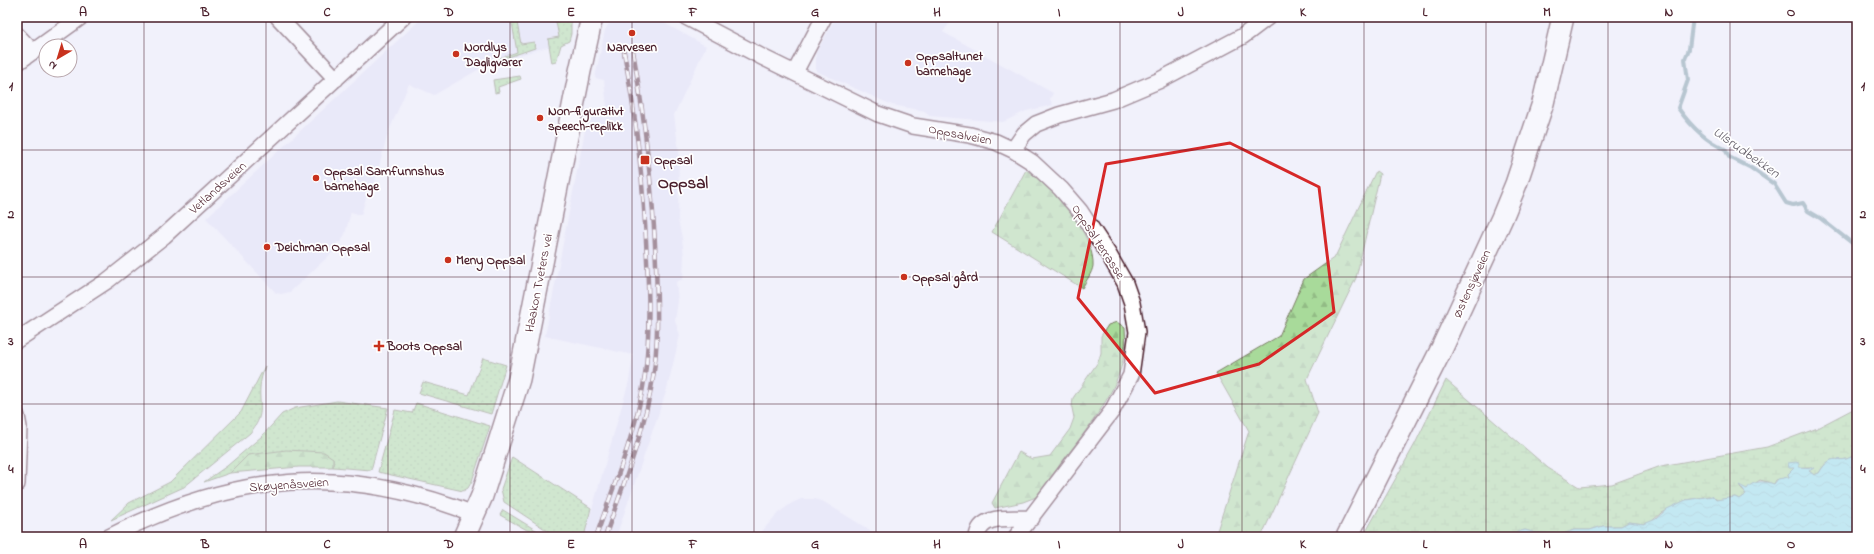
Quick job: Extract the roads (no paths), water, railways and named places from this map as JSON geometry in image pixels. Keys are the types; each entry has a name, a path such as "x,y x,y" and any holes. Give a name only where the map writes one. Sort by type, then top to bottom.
{"main road":[{"name":"Østensjøveien","path":"1347,537 1442,348 1502,218 1516,184 1543,103 1563,17"},
{"name":"Haakon Tveters vei","path":"464,537 482,496 519,379 590,19"}],"street":[{"path":"17,63 80,17"},
{"path":"278,17 336,79"},
{"name":"Vetlandsveien","path":"17,340 107,281 164,236 403,17"},
{"name":"Oppsalveien","path":"686,17 764,58 878,114 913,126 970,135 996,142 1013,150"},
{"path":"795,72 824,17"},
{"path":"1013,150 1024,134 1036,124 1059,115 1113,100 1163,78 1243,36 1268,17"},
{"path":"17,35 33,52"},
{"name":"Oppsal terrasse","path":"1013,150 1042,171 1080,211 1109,255 1125,283 1132,303 1137,332 1131,375 1119,400 1032,518 1016,537"},
{"path":"17,416 19,427 17,484"},
{"name":"Skøyenåsveien","path":"109,537 169,509 210,496 253,486 314,481 359,483 390,488 421,495 474,514"},
{"path":"977,537 980,528 989,521 999,518 1017,520 1032,518"}],"water":[{"path":"1851,457 1857,458 1857,537 1498,537 1525,530 1536,533 1563,534 1574,530 1590,530 1603,526 1621,526 1629,522 1644,524 1656,519 1667,509 1686,500 1712,496 1716,500 1735,497 1739,499 1746,494 1739,485 1747,489 1755,483 1767,482 1774,484 1778,479 1789,477 1788,474 1794,468 1789,468 1788,463 1796,462 1799,463 1799,467 1814,468 1809,471 1814,475 1819,473 1828,462 1832,460 1842,460"}],"waterway":[{"name":"Ulsrudbekken","path":"1693,17 1689,49 1685,59 1688,80 1678,108 1698,132 1711,142 1725,149 1729,157 1751,168 1774,184 1786,203 1793,205 1803,203 1808,211 1820,218 1857,247"}],"railway":[{"path":"605,537 639,439 653,378 656,350 657,292 651,183 645,130 633,51"},
{"path":"596,537 631,437 645,375 648,346 649,318 644,208 636,130 624,52"}],"place":[{"name":"Narvesen","path":"632,33"},
{"name":"Nordlys Dagligvarer","path":"456,54"},
{"name":"Oppsaltunet barnehage","path":"908,63"},
{"name":"Non-figurativt speech-replikk","path":"540,118"},
{"name":"Oppsal","path":"645,160"},
{"name":"Oppsal Samfunnshus barnehage","path":"316,178"},
{"name":"Deichman Oppsal","path":"267,247"},
{"name":"Meny Oppsal","path":"448,260"},
{"name":"Oppsal gård","path":"904,277"},
{"name":"Boots Oppsal","path":"379,346"}],"district":[{"name":"Oppsal","path":"683,183"}]}
